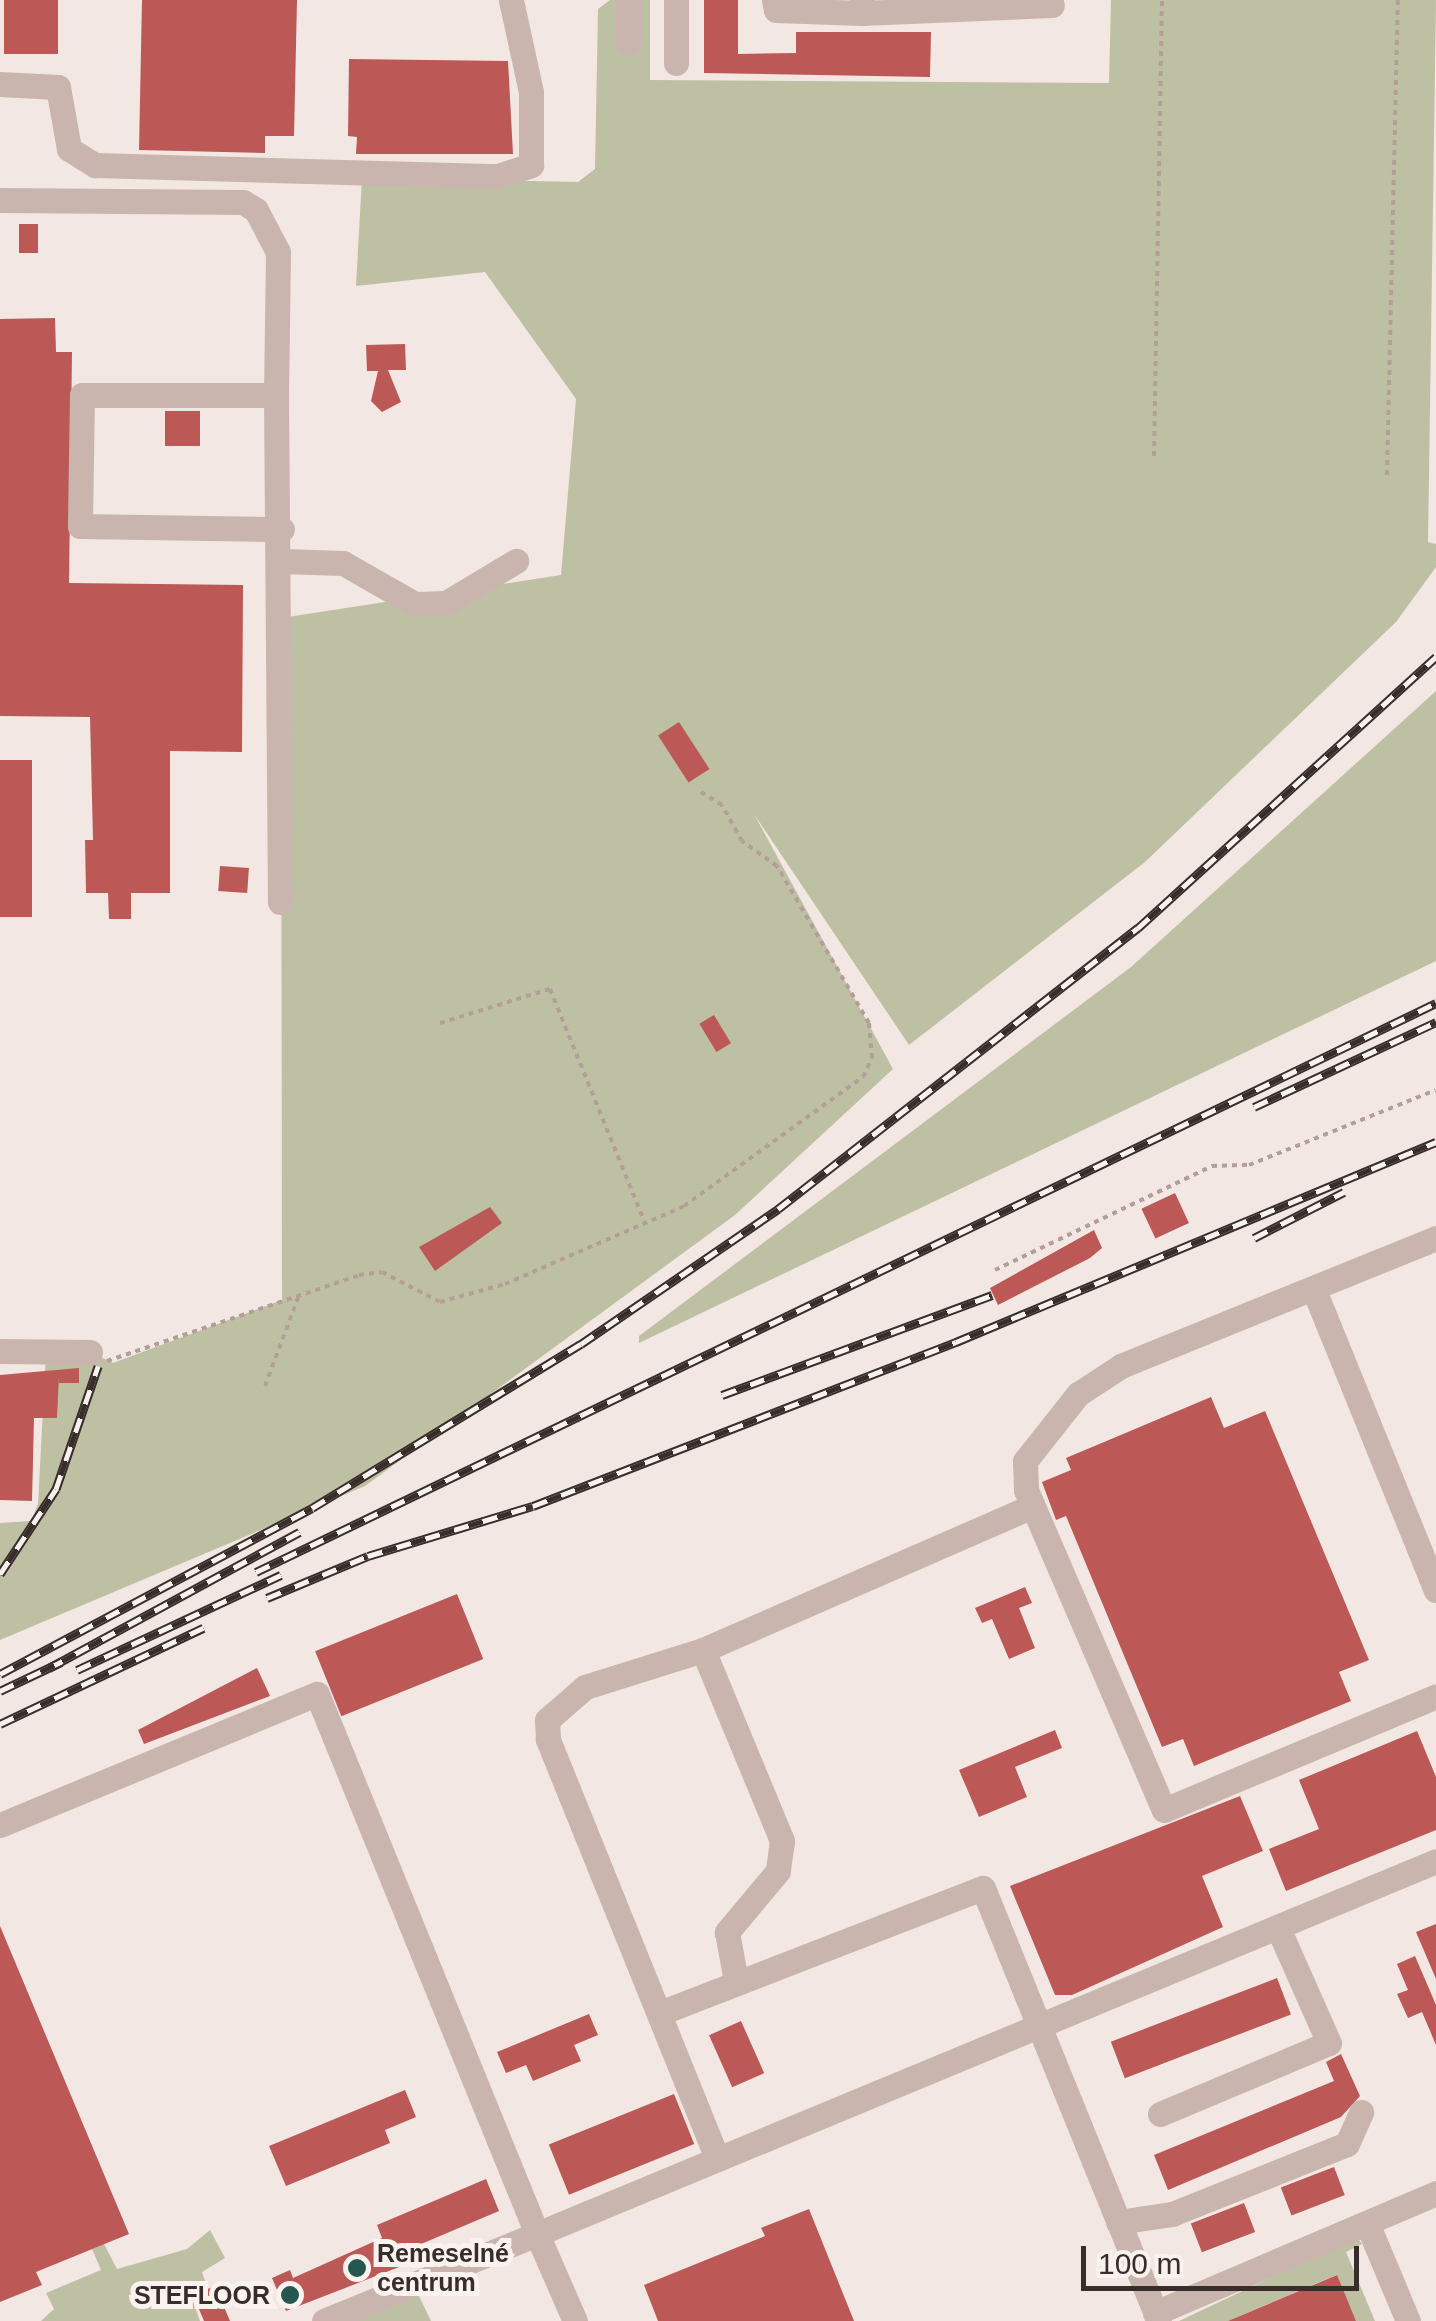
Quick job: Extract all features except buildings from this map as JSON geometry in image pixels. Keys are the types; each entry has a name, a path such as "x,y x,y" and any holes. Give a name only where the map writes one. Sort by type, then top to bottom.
{"lane":[{"path":"0,84 58,86 69,149 95,164 498,176 531,165 531,92 511,0"},
{"path":"628,0 628,43"},
{"path":"676,0 676,63"},
{"path":"774,0 776,10 1052,5"},
{"path":"0,200 243,202 256,210 278,252 276,395 282,529 280,902"},
{"path":"276,395 82,394 80,526 282,529"},
{"path":"282,561 344,563 416,604 446,603 516,561"},
{"path":"1436,1238 1122,1366 1078,1394 1026,1461 1032,1506 1164,1810 1436,1696"},
{"path":"1314,1290 1436,1590"},
{"path":"0,1351 90,1352"},
{"path":"717,2158 548,1739 547,1720 562,1699 585,1687 703,1650 1032,1506"},
{"path":"703,1650 782,1841 778,1871 726,1932 736,1981"},
{"path":"0,1825 317,1694 575,2321"},
{"path":"324,2321 1436,1862"},
{"path":"660,2014 736,1981 983,1888 1157,2317 1436,2193"},
{"path":"1160,2114 1329,2043 1278,1928"},
{"path":"1118,2222 1172,2214 1347,2144 1360,2112"},
{"path":"1367,2223 1408,2321"}],"path":[{"path":"1154,456 1162,0"},
{"path":"1388,475 1398,0"},
{"path":"90,1352 112,1363 299,1295 382,1272 440,1302 505,1284 684,1206 838,1101 872,1058 869,1023 777,866 742,841 722,805 701,792"},
{"path":"440,1023 550,989 644,1221"},
{"path":"995,1270 1212,1166 1249,1165 1436,1090"},
{"path":"265,1386 299,1295"}],"green space":[{"path":"610,0 650,0 650,80 1109,83 1111,0 1436,0 1428,542 1436,544 1436,567 1396,622 1145,862 909,1045 754,814 893,1069 735,1215 365,1486 0,1640 0,1523 31,1521 38,1504 46,1352 90,1352 113,1363 282,1300 281,618 561,575 576,399 485,272 356,286 362,177 578,182 595,169 598,9"},
{"path":"1436,691 1436,961 639,1343 639,1336 1131,967"},
{"path":"210,2230 225,2258 202,2272 207,2287 191,2295 200,2321 41,2321 54,2309 46,2293 101,2270 92,2249 104,2244 117,2269 187,2249"},
{"path":"1357,2237 1362,2244 1346,2252 1375,2321 1356,2321 1336,2275 1228,2321 1179,2321"},
{"path":"417,2292 431,2321 356,2321"}],"railway":[{"path":"0,1674 312,1508 581,1344 778,1209 1138,928 1436,657"},
{"path":"256,1572 1436,1003"},
{"path":"1254,1107 1436,1022"},
{"path":"267,1598 368,1556 533,1506 956,1342 1436,1142"},
{"path":"1254,1238 1344,1192"},
{"path":"722,1395 992,1295"},
{"path":"0,1574 56,1489 98,1366"},
{"path":"49,1668 300,1532"},
{"path":"77,1670 281,1575"},
{"path":"0,1724 203,1628"},
{"path":"0,1691 61,1662"}],"place":[{"name":"Remeselné centrum","path":"357,2268"},
{"name":"STEFLOOR","path":"290,2295"}]}
